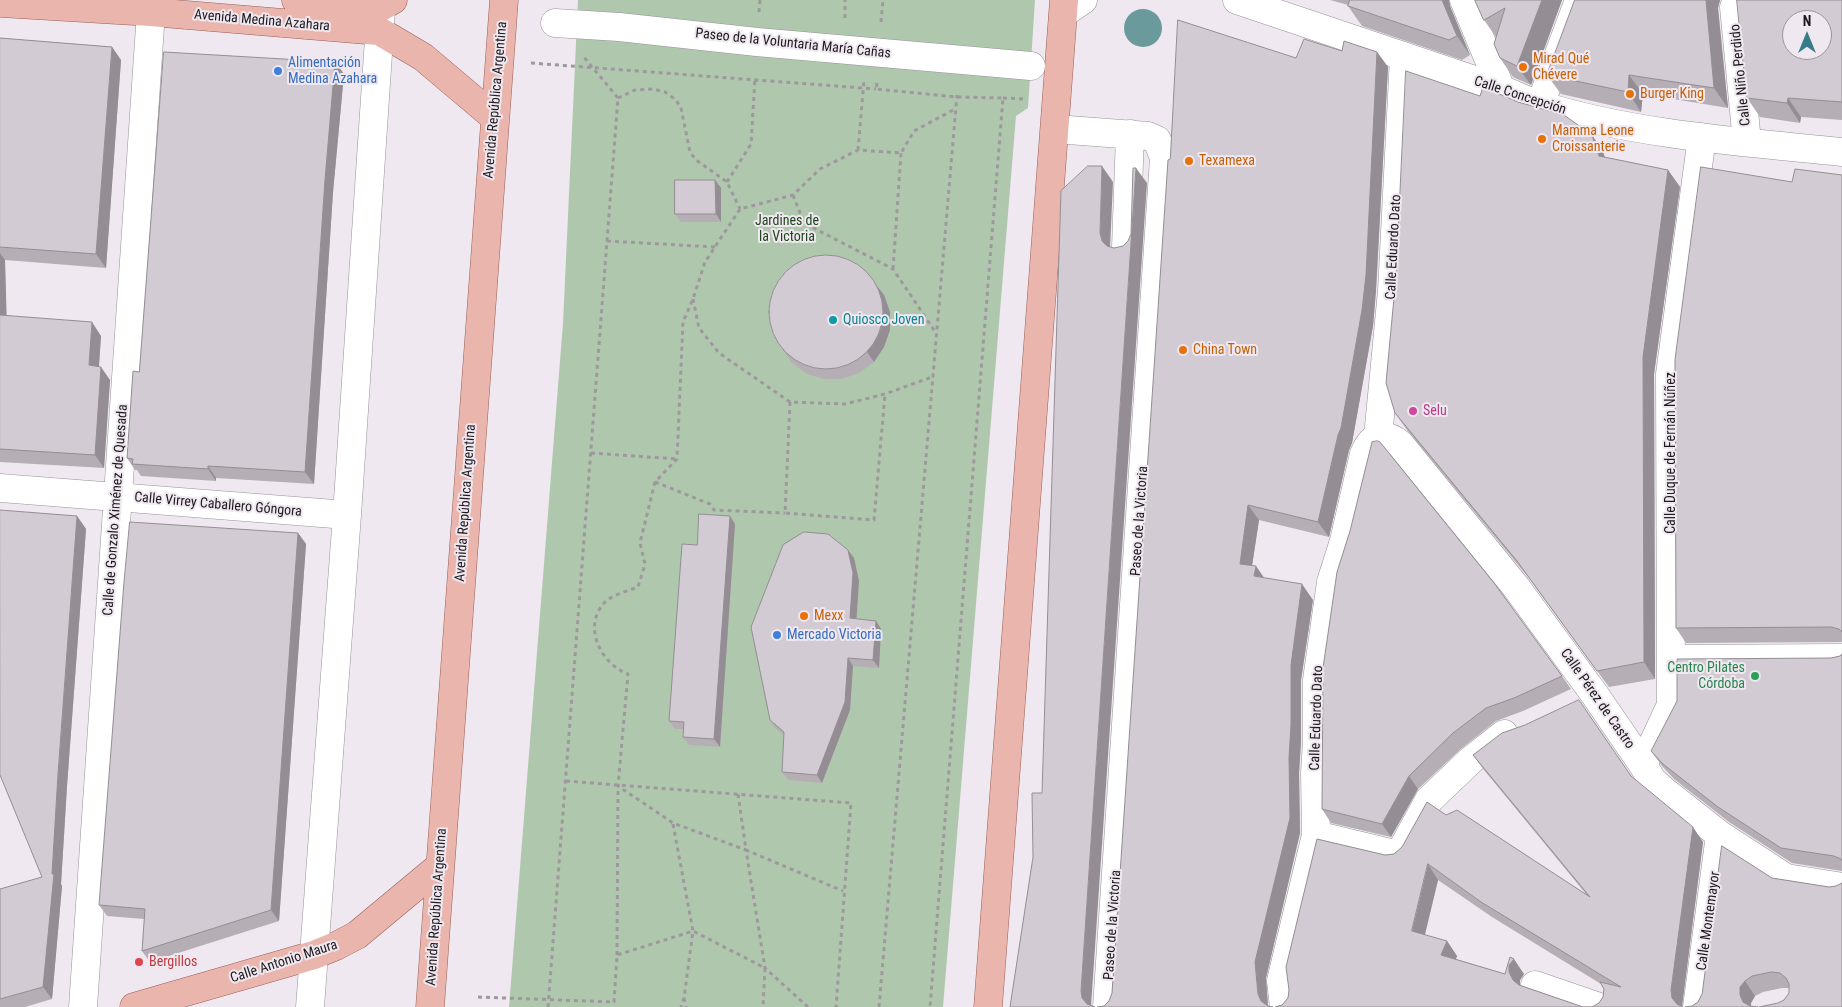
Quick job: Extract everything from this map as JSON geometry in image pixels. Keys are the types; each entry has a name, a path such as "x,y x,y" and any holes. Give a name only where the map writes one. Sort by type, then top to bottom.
{"main road":[{"name":"Avenida Medina Azahara","path":"296,0 384,9 423,57 494,117"},
{"name":"Avenida República Argentina","path":"430,1007 504,0"},
{"name":"Avenida Medina Azahara","path":"0,3 151,12 384,9"},
{"path":"988,1007 1055,129 1070,4"},
{"name":"Calle Antonio Maura","path":"134,1007 314,955 336,946 357,935 440,866"}],"street":[{"name":"Calle Concepción","path":"1237,0 1540,105 1620,125 1702,137 1842,152"},
{"path":"1306,0 1315,26"},
{"path":"1464,0 1501,90"},
{"path":"1540,105 1579,0"},
{"name":"Calle Niño Perdido","path":"1734,7 1747,142"},
{"path":"310,1007 384,9"},
{"name":"Calle de Gonzalo Ximénez de Quesada","path":"82,1007 151,12"},
{"name":"Paseo de la Voluntaria María Cañas","path":"555,23 619,26 757,42 1031,66"},
{"name":"Calle Eduardo Dato","path":"1284,1007 1280,981 1316,836 1317,680 1331,582 1344,541 1364,454 1370,442 1389,440 1392,291 1404,57"},
{"name":"Paseo de la Victoria","path":"1055,129 1148,136 1157,140 1164,163 1107,1007"},
{"path":"1126,248 1130,134"},
{"name":"Calle Duque de Fernán Núñez","path":"1644,765 1671,705 1670,374 1702,137"},
{"name":"Calle Pérez de Castro","path":"1389,440 1516,587 1595,695 1644,765 1652,780 1720,836 1786,878 1842,887"},
{"name":"Calle Virrey Caballero Góngora","path":"0,488 347,515"},
{"path":"1672,659 1842,658"},
{"path":"1570,707 1595,695"},
{"path":"1316,836 1400,855 1429,800 1472,759 1505,734 1529,726"},
{"name":"Calle Montemayor","path":"1697,1007 1720,836"},
{"path":"1535,985 1599,1007"}],"path":[{"path":"844,22 846,0"},
{"path":"858,150 863,88 883,0"},
{"path":"548,1007 618,98 555,23"},
{"path":"727,182 751,144 757,42"},
{"path":"872,52 876,89"},
{"path":"879,1007 959,60"},
{"path":"499,61 592,66 956,97 1003,98 930,1007"},
{"path":"618,98 636,90 653,90 665,92 676,100 681,108 690,152 696,160 727,182 740,209"},
{"path":"893,269 901,154 914,131 955,109"},
{"path":"614,1007 617,955 618,786 628,674 611,663 598,644 594,634 595,622 600,608 609,599 638,587 645,564 640,543 655,482 678,459 683,322 705,262 740,209 793,195 820,170 858,150 901,154"},
{"path":"793,195 804,223 893,269 936,334"},
{"path":"608,241 715,247"},
{"path":"693,299 699,328 719,353 790,402 845,404 885,394 932,377"},
{"path":"655,482 710,504 714,510 874,520 885,394"},
{"path":"785,513 790,402"},
{"path":"591,452 678,459"},
{"path":"566,781 851,804 843,891 836,1007"},
{"path":"618,786 673,823 746,850 843,891"},
{"path":"738,794 765,968 763,1007"},
{"path":"673,823 693,931 684,998 680,1007"},
{"path":"617,955 693,931 765,968 808,1007"},
{"path":"478,996 614,1002"},
{"path":"684,998 686,1007"}],"green space":[{"name":"Jardines de la Victoria","path":"578,0 1035,0 1028,108 1016,116 943,1007 509,1007 563,323"}],"water":[{"path":"1143,9 1156,15 1162,28 1156,41 1143,47 1130,41 1124,28 1130,15"}],"building":[{"path":"1350,0 1442,0 1457,36 1449,40 1348,6"},
{"path":"1475,0 1542,0 1517,66 1500,58 1494,44 1505,8 1484,20"},
{"path":"1575,0 1706,0 1714,88 1629,75 1628,92 1547,75"},
{"path":"1737,0 1842,0 1842,102 1788,98 1787,103 1747,98"},
{"path":"1178,20 1296,58 1304,39 1342,51 1344,41 1377,52 1366,275 1362,310 1341,428 1318,522 1248,505 1240,564 1256,566 1254,576 1302,584 1291,665 1290,818 1255,962 1258,994 1261,1001 1273,1007 1097,1007 1104,1006 1109,1001 1112,993"},
{"path":"0,38 112,47 96,254 0,247"},
{"path":"164,52 335,62 305,472 208,466 208,469 132,464 133,459 127,458 133,371 139,372"},
{"path":"1406,71 1480,96 1483,87 1518,102 1564,115 1592,135 1599,156 1668,170 1643,357 1644,662 1597,671 1517,561 1395,413 1386,383 1396,276"},
{"path":"1088,166 1102,166 1100,233 1102,241 1107,246 1114,248 1123,246 1131,234 1133,168 1136,168 1081,991 1082,998 1087,1004 1095,1007 1010,1007 1033,857 1032,793 1042,793 1061,191"},
{"path":"1701,167 1792,182 1795,169 1842,175 1842,632 1831,627 1676,628 1675,360"},
{"path":"675,180 715,180 716,214 675,214"},
{"name":"Quiosco Joven","path":"826,255 848,259 858,264 874,280 879,290 883,312 879,334 874,344 858,360 848,365 826,369 804,365 794,360 778,344 773,334 769,312 773,290 778,280 794,264 804,259"},
{"path":"0,315 92,322 89,365 101,367 95,455 0,449"},
{"path":"1378,441 1494,583 1562,676 1514,698 1486,708 1453,733 1409,776 1382,824 1322,809 1323,668 1337,572 1350,531 1372,442"},
{"path":"0,510 77,516 58,774 52,874 54,874 43,987 0,999 0,889 42,877 0,775"},
{"path":"699,514 730,516 714,739 683,737 684,722 669,721 682,544 697,545"},
{"path":"130,522 298,533 271,910 142,951 145,909 99,905"},
{"path":"804,532 828,534 848,550 853,573 850,618 876,621 873,660 848,658 845,702 817,775 782,772 784,732 770,720 751,627 783,545"},
{"path":"1842,654 1842,861 1834,856 1781,848 1718,807 1663,764 1651,751 1677,701 1677,659 1831,658"},
{"path":"1579,700 1631,776 1693,827 1671,990 1672,998 1683,1007 1592,1007 1599,1003 1603,997 1604,989 1600,982 1621,987 1481,902 1428,864 1412,931 1447,941 1441,955 1505,974 1510,957 1514,959 1509,965 1509,972 1513,980 1519,985 1583,1007 1275,1007 1282,1005 1288,998 1289,990 1286,967 1317,839 1385,855 1394,854 1402,847 1427,802 1446,815 1457,810 1590,897 1473,755 1502,733 1525,725"},
{"path":"1722,846 1772,878 1829,887 1842,883 1842,1007 1759,1007 1778,1003 1784,1000 1789,993 1789,984 1786,978 1780,973 1771,972 1752,976 1740,987 1740,995 1743,1002 1750,1006 1758,1007 1685,1007 1692,1006 1698,1002 1702,994"}],"place":[{"name":"Mirad Qué Chévere","path":"1523,67"},
{"name":"Alimentación Medina Azahara","path":"278,71"},
{"name":"Burger King","path":"1630,94"},
{"name":"Mamma Leone Croissanterie","path":"1542,139"},
{"name":"Texamexa","path":"1189,161"},
{"name":"Quiosco Joven","path":"833,320"},
{"name":"China Town","path":"1183,350"},
{"name":"Selu","path":"1413,411"},
{"name":"Mexx","path":"804,616"},
{"name":"Mercado Victoria","path":"777,635"},
{"name":"Centro Pilates Córdoba","path":"1755,676"},
{"name":"Bergillos","path":"139,962"}]}
